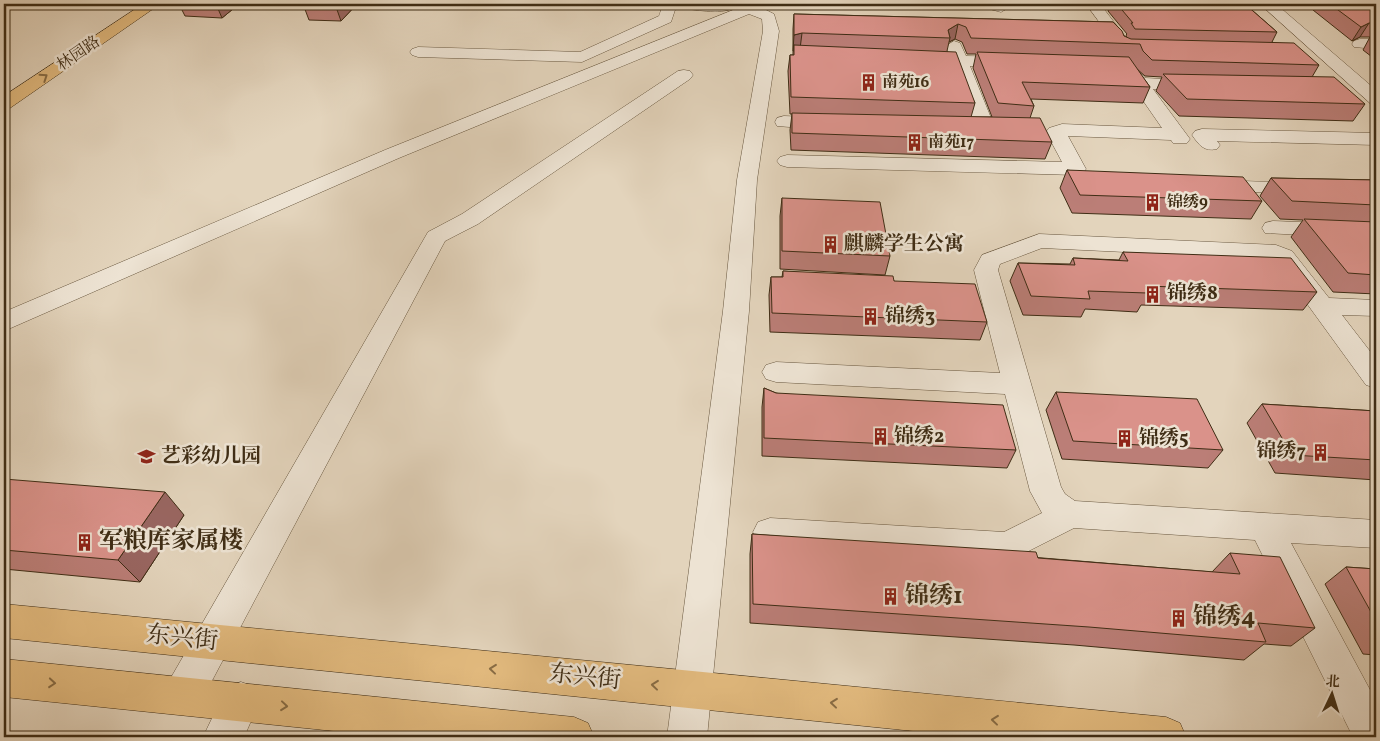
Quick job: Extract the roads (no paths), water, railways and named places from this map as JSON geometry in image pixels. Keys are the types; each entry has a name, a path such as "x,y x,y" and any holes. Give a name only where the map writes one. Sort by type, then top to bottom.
{"main road":[{"name":"林园路","path":"4,86 131,4"},
{"name":"林园路","path":"4,104 154,4"},
{"name":"东兴街","path":"4,622 1166,737"},
{"path":"4,678 241,701 574,737"}],"street":[{"path":"418,52 582,57 666,18 670,4"},
{"path":"987,4 1002,8"},
{"path":"1093,4 1128,42 1134,61 1127,66 1107,65"},
{"path":"1267,4 1376,99"},
{"path":"1305,4 1376,6"},
{"path":"687,5 747,5 769,17 771,30 747,180 736,311 687,737"},
{"path":"4,322 392,154 747,5"},
{"path":"946,26 960,61 994,129 947,127"},
{"path":"1093,30 1128,42"},
{"path":"903,59 1029,63"},
{"path":"788,161 1076,169 1056,132 1062,130 1178,136 1127,66"},
{"path":"183,695 436,237 470,218 684,75"},
{"path":"1139,83 1219,85"},
{"path":"784,122 842,124"},
{"path":"1210,145 1202,135 1376,139"},
{"path":"1056,180 1094,182"},
{"path":"1191,185 1376,192"},
{"path":"1239,187 1284,256 1376,378"},
{"path":"1376,232 1266,226 1039,241 990,260 982,290 1013,403 1046,492 1054,504 1070,514 1376,534"},
{"path":"1322,306 1376,308"},
{"path":"776,372 1013,403"},
{"path":"770,532 1007,547 1070,514"},
{"path":"1265,527 1374,737"},
{"path":"223,737 241,701"}],"place":[{"name":"南苑16","path":"868,83"},
{"name":"南苑17","path":"914,143"},
{"name":"锦绣9","path":"1153,203"},
{"name":"麒麟学生公寓","path":"830,245"},
{"name":"锦绣8","path":"1153,294"},
{"name":"锦绣3","path":"871,317"},
{"name":"锦绣2","path":"880,437"},
{"name":"锦绣5","path":"1125,439"},
{"name":"锦绣7","path":"1320,452"},
{"name":"艺彩幼儿园","path":"147,457"},
{"name":"军粮库家属楼","path":"85,542"},
{"name":"锦绣1","path":"891,597"},
{"name":"锦绣4","path":"1179,618"}]}
